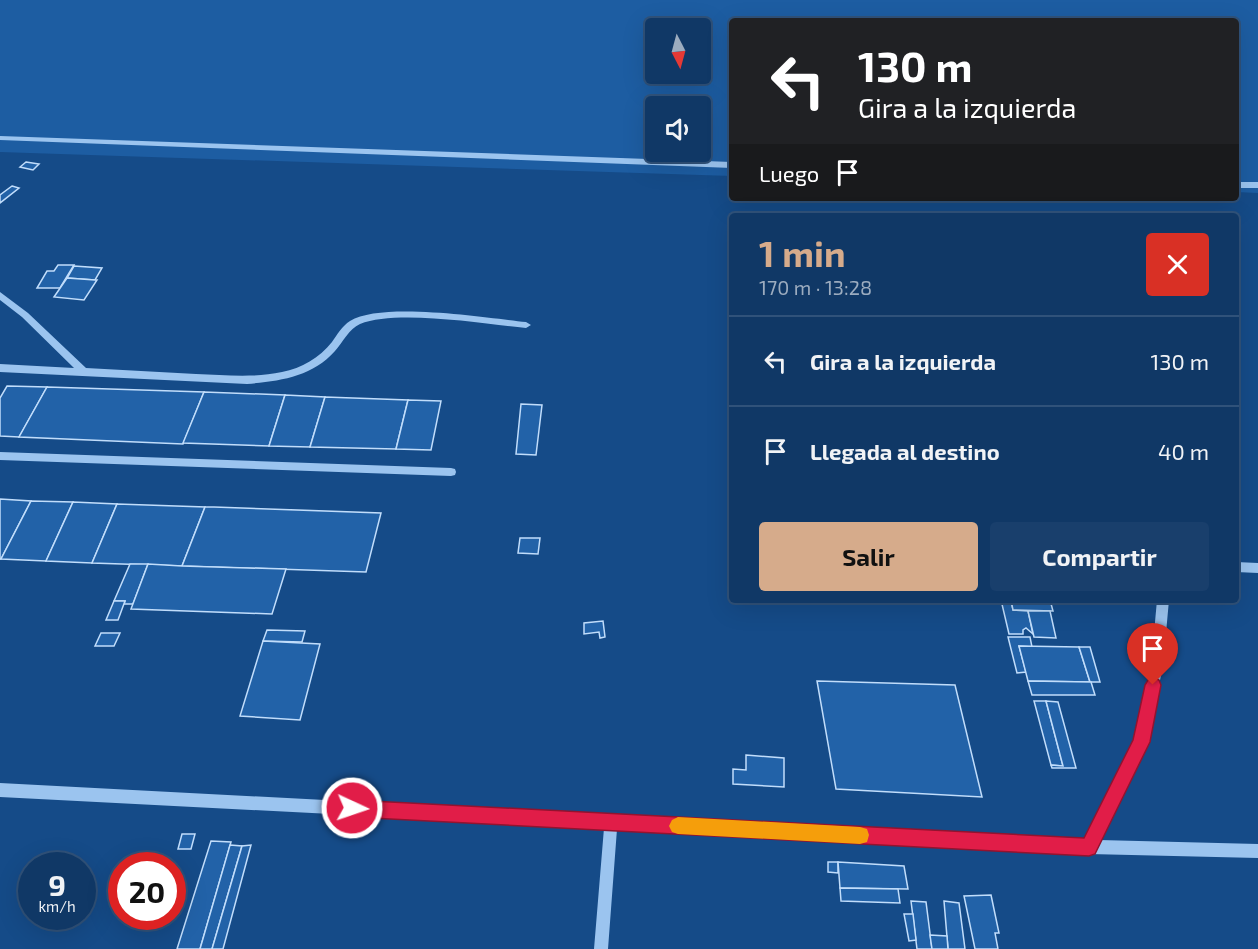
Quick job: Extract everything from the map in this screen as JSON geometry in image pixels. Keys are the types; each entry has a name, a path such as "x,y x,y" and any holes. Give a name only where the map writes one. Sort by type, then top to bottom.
{"lane":[{"path":"0,138 729,165"},
{"path":"1239,184 1258,185"},
{"path":"0,295 25,315 83,371"},
{"path":"0,368 248,380 285,377 310,368 354,322 378,316 400,315 526,326"},
{"path":"0,456 451,472"},
{"path":"1239,567 1258,568"},
{"path":"1089,848 1141,742 1157,666 1163,603"},
{"path":"0,790 1089,848 1258,851"},
{"path":"601,949 611,822"}],"shaded area":[{"path":"0,0 1258,0 1258,193 1239,192 1239,18 729,18 729,176 0,152"}],"building":[{"path":"26,162 39,164 33,170 20,167"},
{"path":"12,186 19,188 0,203 0,195"},
{"path":"58,265 74,265 60,288 37,288 47,271 54,271"},
{"path":"74,266 102,268 95,280 67,278"},
{"path":"67,278 97,280 84,300 54,297"},
{"path":"7,386 47,387 19,437 0,436 0,398"},
{"path":"47,387 204,392 183,444 19,437"},
{"path":"204,392 285,395 269,446 183,443"},
{"path":"285,395 325,397 310,447 269,446"},
{"path":"325,397 408,400 396,449 310,447"},
{"path":"408,400 441,401 431,450 396,449"},
{"path":"521,404 542,405 536,455 516,454"},
{"path":"0,499 31,501 1,559 0,559"},
{"path":"31,501 73,502 46,561 1,559"},
{"path":"73,502 117,504 92,563 46,561"},
{"path":"117,504 205,507 182,566 92,563"},
{"path":"205,507 381,513 366,572 182,566"},
{"path":"520,538 540,538 538,554 518,553"},
{"path":"130,564 148,564 133,604 124,604 125,601 114,601"},
{"path":"148,564 286,569 272,614 131,609"},
{"path":"114,601 125,601 118,620 106,620"},
{"path":"1002,603 1012,603 1013,610 1028,611 1033,634 1026,628 1023,634 1009,634"},
{"path":"1012,603 1051,603 1053,611 1013,610"},
{"path":"1028,611 1050,611 1056,638 1034,637"},
{"path":"603,621 605,637 600,638 599,632 584,634 584,623"},
{"path":"267,630 305,631 302,642 263,641"},
{"path":"101,633 120,633 114,646 95,646"},
{"path":"1008,637 1030,637 1032,647 1019,646 1026,672 1017,673"},
{"path":"263,641 320,644 300,720 240,716"},
{"path":"1019,646 1079,647 1090,682 1028,681"},
{"path":"1079,647 1090,647 1100,682 1090,682"},
{"path":"817,681 955,685 982,797 836,789"},
{"path":"1028,681 1091,682 1095,695 1032,695"},
{"path":"1034,701 1046,701 1063,766 1051,765"},
{"path":"1046,701 1058,702 1076,768 1052,768 1051,765 1063,766"},
{"path":"746,755 784,758 784,787 733,784 733,769 746,770"},
{"path":"182,834 195,834 191,849 178,849"},
{"path":"211,841 231,842 200,949 177,949 183,930 186,930 186,920"},
{"path":"230,845 242,846 212,949 200,949"},
{"path":"251,845 223,949 212,949 242,846"},
{"path":"828,862 838,862 838,873 828,872"},
{"path":"838,862 904,866 908,889 840,888"},
{"path":"840,888 898,889 900,903 841,901"},
{"path":"991,895 999,933 995,933 998,949 975,949 964,896"},
{"path":"911,901 926,902 932,949 917,949"},
{"path":"944,901 959,903 965,949 948,949"},
{"path":"904,914 913,914 916,940 909,941"},
{"path":"930,935 947,936 948,949 932,949"}],"slow traffic":[{"path":"678,826 860,835"}],"route":[{"path":"352,808 1089,848 1141,742 1153,685"}]}
